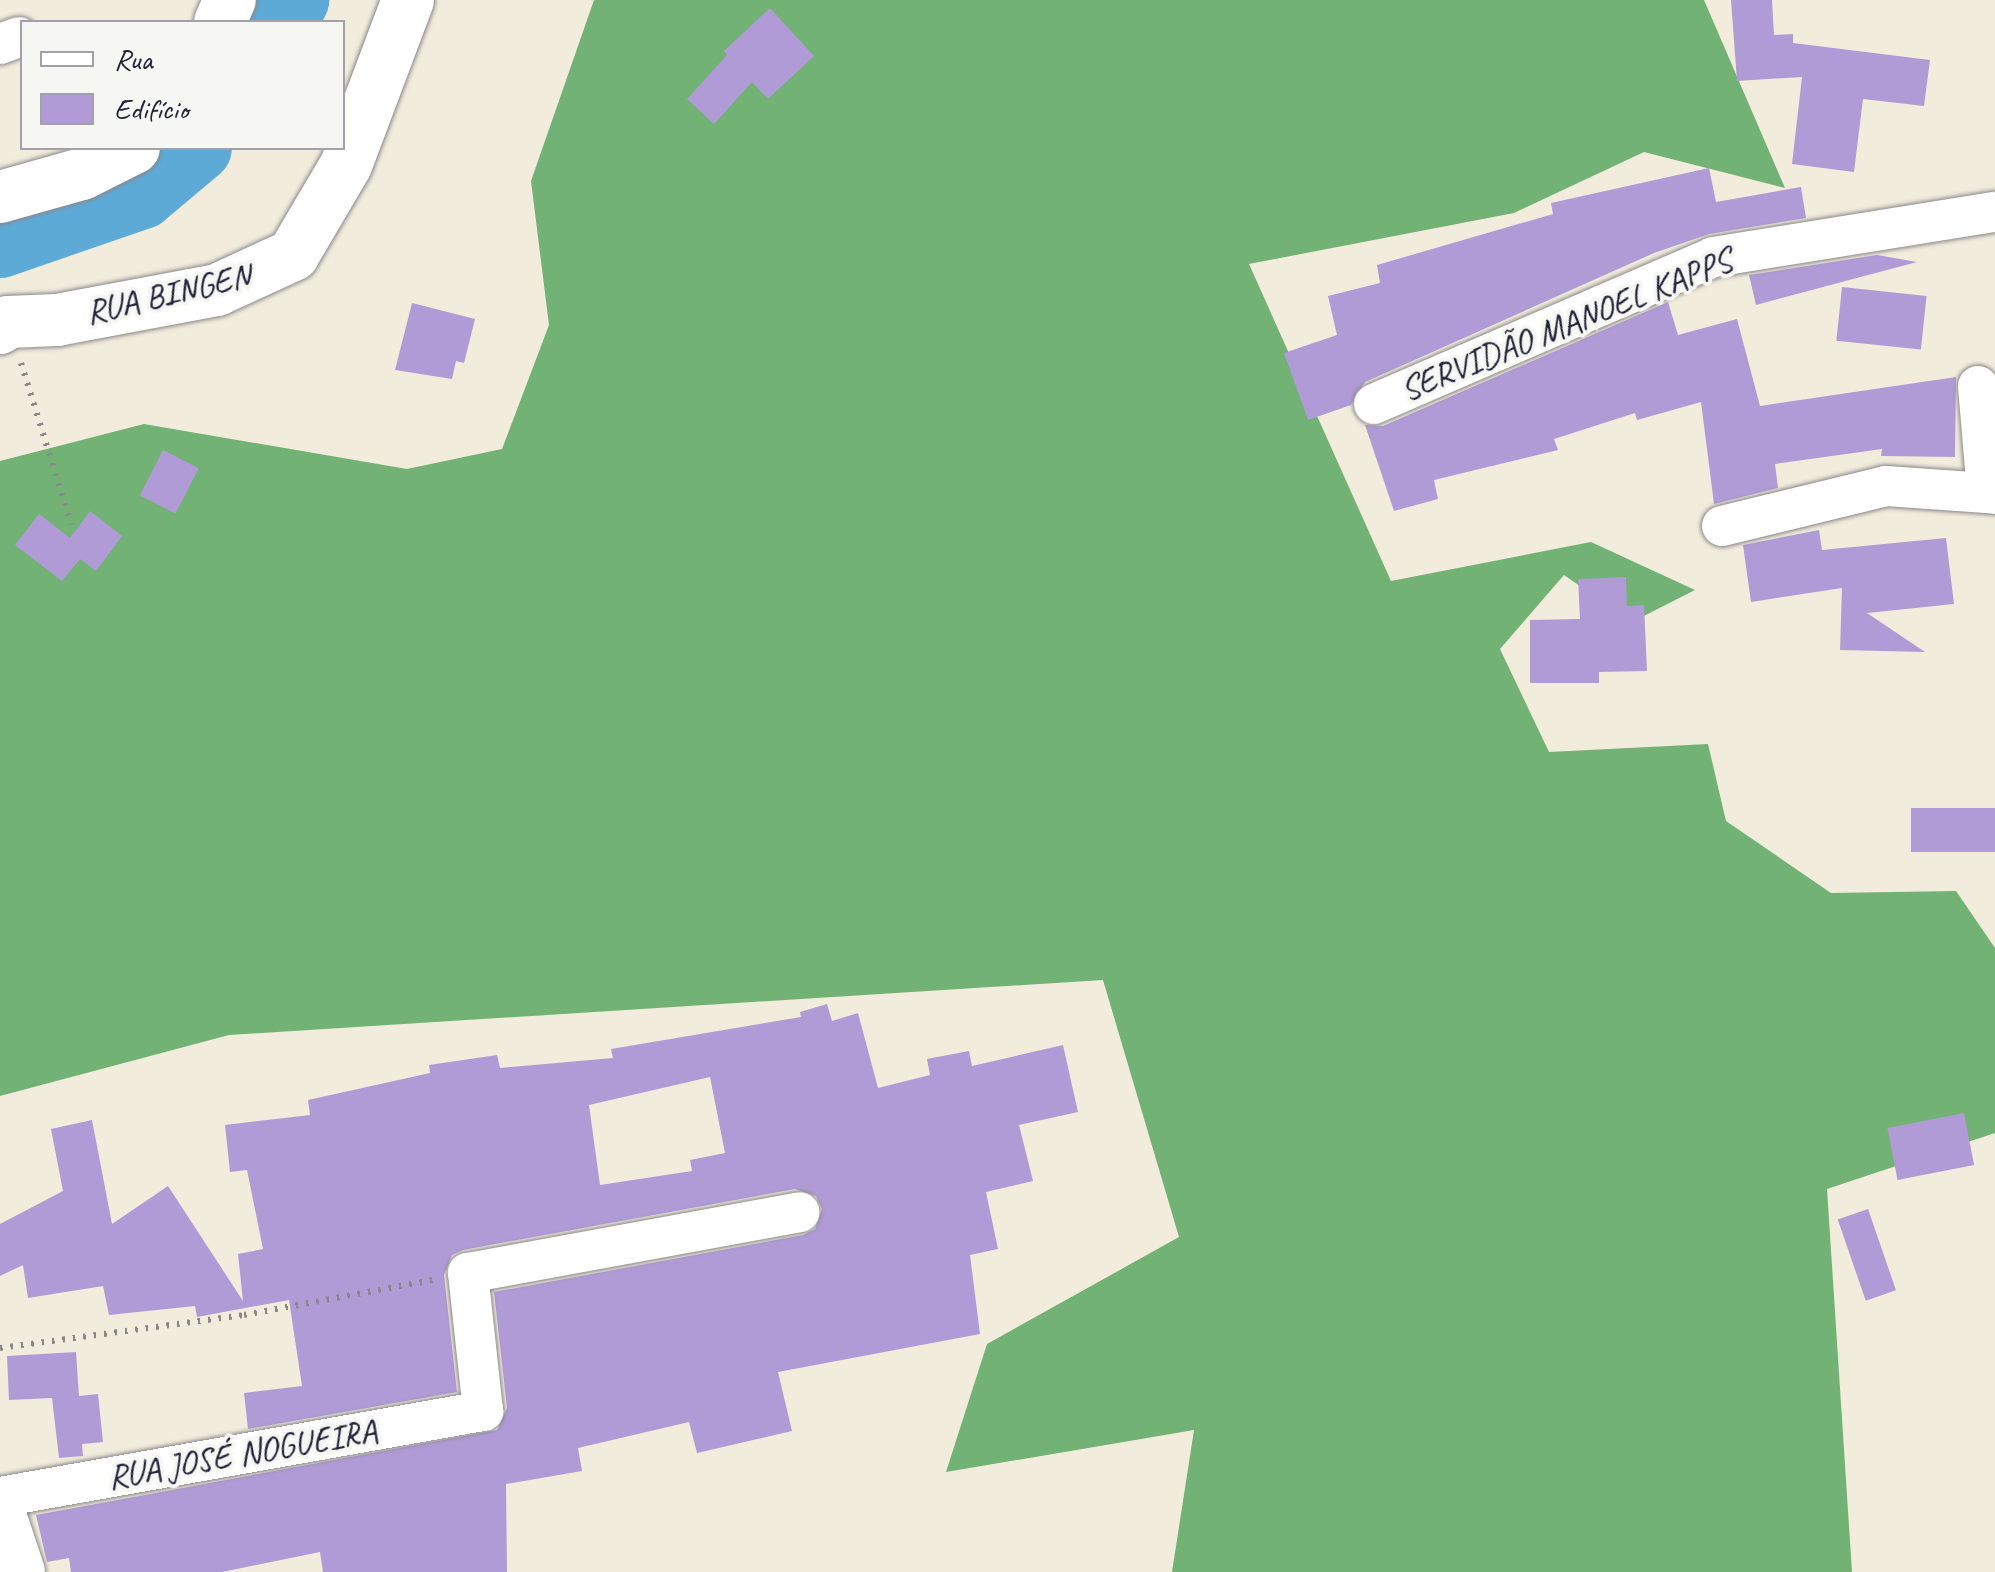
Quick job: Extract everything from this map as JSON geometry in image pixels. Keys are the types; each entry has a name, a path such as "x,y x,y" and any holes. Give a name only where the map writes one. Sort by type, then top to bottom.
{"main road":[{"name":"RUA BINGEN","path":"3,311 57,320 217,290 293,255 346,165 408,0"},
{"path":"0,197 82,174 130,150"},
{"path":"0,1515 19,1572"}],"street":[{"name":"SERVIDÃO MANOEL KAPPS","path":"1374,404 1713,257 1995,212"},
{"path":"1722,526 1886,486 1991,493 1978,386"},
{"path":"468,1274 799,1212"},
{"name":"RUA JOSÉ NOGUEIRA","path":"0,1498 483,1411 468,1274"}],"path":[{"path":"3,311 71,524"},
{"path":"0,1348 244,1315 468,1274"}],"green space":[{"path":"594,0 1704,0 1785,188 1644,152 1514,213 1249,264 1391,581 1591,542 1695,590 1632,622 1564,575 1500,649 1549,752 1708,744 1726,821 1831,893 1956,891 1995,948 1995,1133 1827,1189 1852,1572 1172,1572 1194,1430 946,1472 987,1344 1179,1237 1103,980 229,1035 0,1096 0,461 144,424 407,469 502,449 549,325 531,181"}],"building":[{"path":"1731,0 1772,0 1774,35 1793,34 1793,43 1930,60 1924,106 1863,99 1854,172 1792,164 1802,77 1737,81"},
{"path":"770,8 814,56 768,99 752,82 714,124 687,99 727,55 724,51"},
{"path":"1709,168 1716,202 1801,187 1806,218 1709,234 1654,253 1365,382 1351,405 1308,420 1284,353 1337,335 1328,296 1380,283 1377,265 1553,214 1551,203"},
{"path":"1877,255 1917,262 1756,305 1749,275"},
{"path":"1842,287 1927,296 1921,350 1836,341"},
{"path":"1668,302 1678,335 1737,319 1760,406 1956,377 1955,457 1881,456 1882,449 1775,464 1778,488 1714,504 1701,402 1637,420 1635,413 1554,439 1558,450 1434,480 1438,499 1394,511 1365,425 1383,426"},
{"path":"412,303 475,319 464,363 456,361 452,379 395,370"},
{"path":"163,450 199,468 175,514 140,495"},
{"path":"90,511 122,536 96,571 80,559 62,581 15,545 39,514 70,538"},
{"path":"1819,530 1822,550 1946,538 1954,604 1867,613 1925,652 1840,650 1842,588 1751,602 1743,545"},
{"path":"1626,577 1627,606 1644,605 1647,671 1599,672 1599,683 1530,683 1530,620 1580,619 1578,579"},
{"path":"1911,808 1995,808 1995,852 1911,852"},
{"path":"827,1004 832,1021 858,1013 878,1088 930,1075 927,1059 969,1051 972,1066 1063,1045 1078,1112 1019,1125 1033,1181 986,1192 998,1249 970,1255 980,1334 778,1372 792,1431 697,1453 689,1422 578,1448 582,1471 506,1484 507,1572 323,1572 320,1552 222,1572 71,1572 69,1558 47,1562 36,1515 497,1430 507,1408 494,1292 803,1235 815,1229 822,1209 816,1196 795,1189 463,1250 452,1255 444,1275 457,1392 248,1429 244,1393 302,1386 289,1300 197,1317 195,1306 109,1315 103,1286 28,1298 23,1265 0,1276 0,1224 63,1191 51,1129 92,1120 112,1224 168,1186 243,1301 238,1254 263,1249 247,1170 230,1172 225,1125 310,1115 308,1100 430,1073 429,1065 497,1055 500,1068 613,1058 611,1049 801,1017 800,1012","holes":["710,1077 725,1153 690,1160 692,1171 600,1185 589,1105"]},
{"path":"1964,1113 1974,1165 1898,1180 1887,1128"},
{"path":"1868,1209 1896,1290 1866,1301 1838,1219"},
{"path":"76,1352 79,1396 98,1394 103,1442 82,1444 83,1456 59,1458 52,1398 9,1400 7,1356"}],"waterway":[{"path":"283,20 295,0"},
{"path":"0,244 142,195 196,150"}]}
